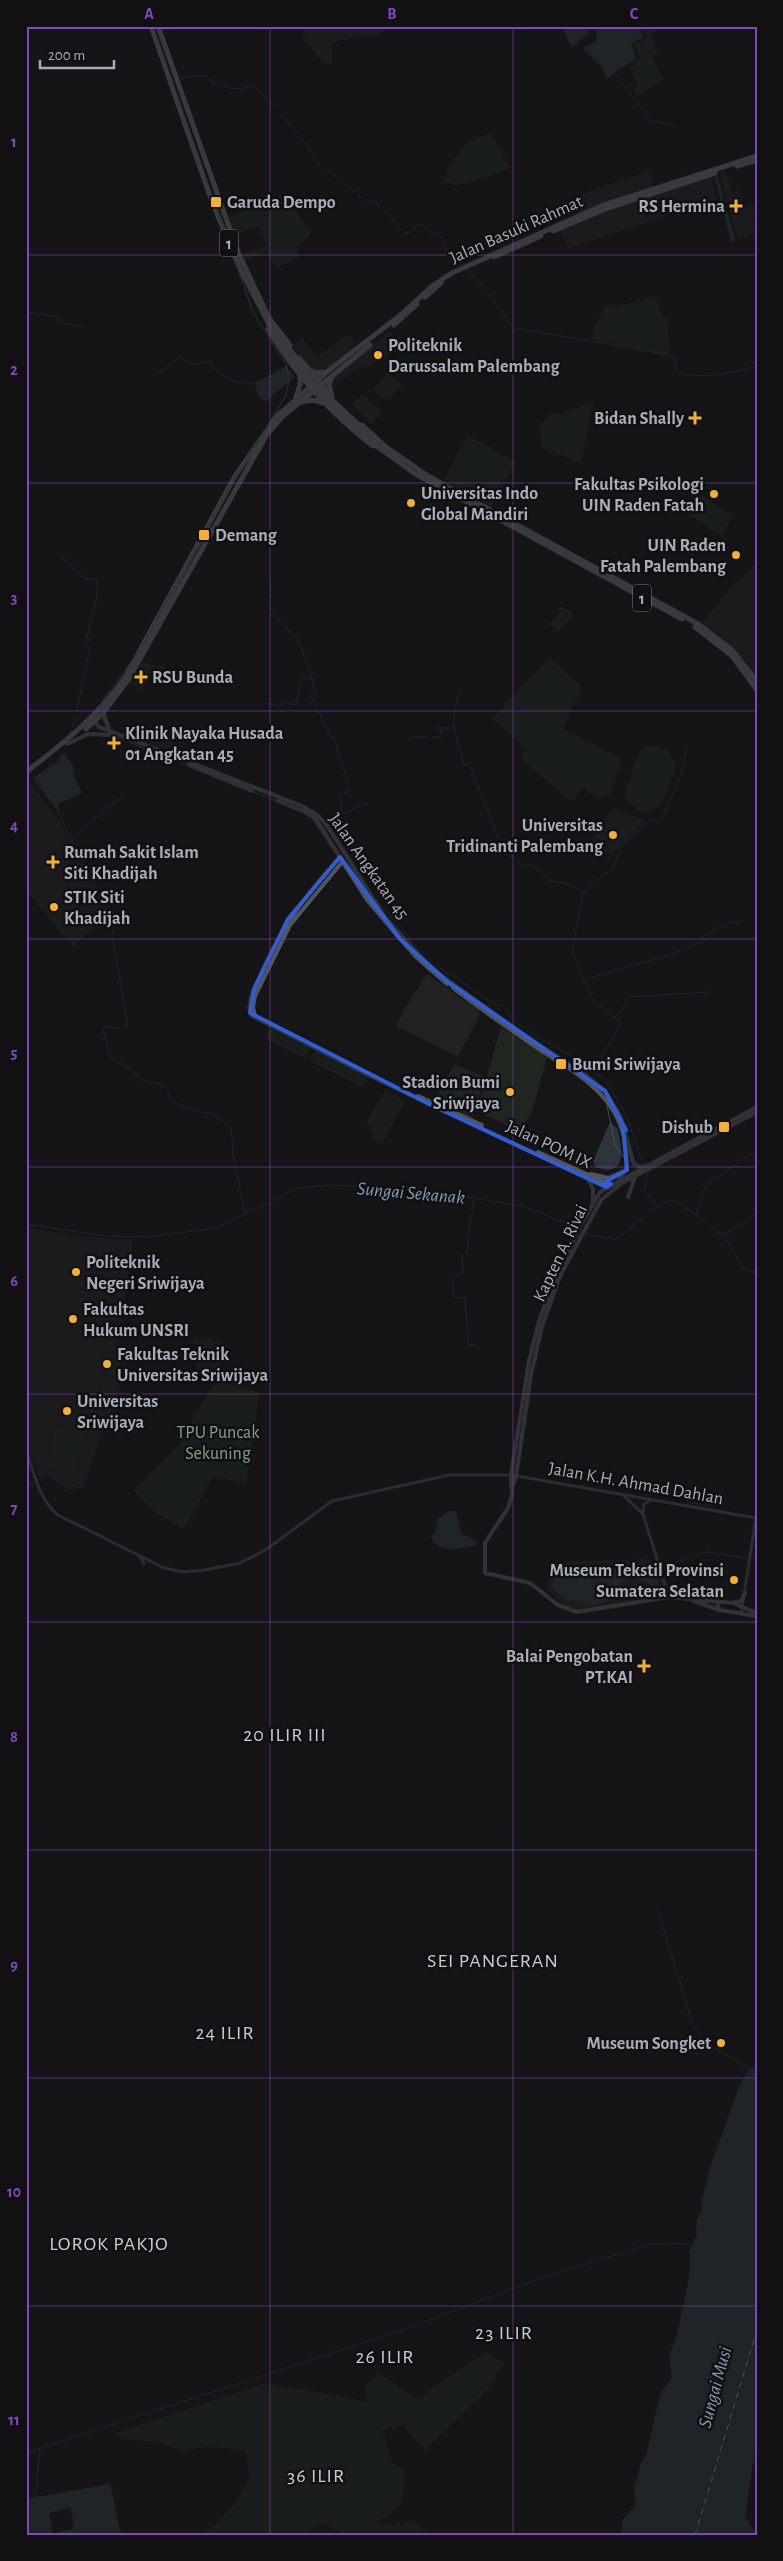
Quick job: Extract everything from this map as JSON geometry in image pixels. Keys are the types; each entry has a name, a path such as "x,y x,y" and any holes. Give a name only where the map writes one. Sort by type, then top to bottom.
{"highway":[{"name":"1","path":"152,26 218,195 244,268 266,318"},
{"name":"1","path":"158,26 199,150 211,199 238,268 286,352 313,388 414,473 698,624 731,649 757,681"},
{"name":"Jalan Basuki Rahmat","path":"171,597 266,436 297,400 405,316 438,285 466,267 608,208 757,156"},
{"name":"Jalan Basuki Rahmat","path":"715,172 757,160"},
{"path":"266,318 275,323 298,358 318,383 372,433 383,448"},
{"path":"266,318 290,363 310,389 359,435 383,448"},
{"path":"290,363 295,365 299,361 298,358"},
{"path":"308,370 317,373 330,373 332,396"},
{"path":"300,376 297,400 313,400 324,404"},
{"path":"330,409 332,402 337,402"},
{"name":"1","path":"512,524 697,628 732,656 757,690"},
{"path":"26,772 103,712 128,680 171,597"},
{"path":"26,776 67,744 92,721 126,676 171,597"}],"main road":[{"path":"67,744 88,734 111,733 103,712"},
{"name":"Jalan Angkatan 45","path":"92,721 111,733 303,810 316,819 324,826 343,859 401,939"},
{"path":"343,859 345,866 367,900 429,971 591,1083 626,1130"},
{"name":"Jalan POM IX","path":"343,859 309,893 282,931 251,997 249,1008 254,1016 371,1075 587,1175 606,1188"},
{"path":"521,1035 590,1078 605,1091 620,1114 634,1164 646,1168"},
{"path":"617,1181 646,1168 757,1107"},
{"name":"Kapten A. Rivai","path":"669,1597 577,1612 558,1605 530,1583 485,1573 484,1549 490,1534 508,1508 538,1342 560,1276 593,1204 606,1188 614,1187 635,1177 646,1168 757,1112"},
{"path":"587,1175 614,1187 627,1170 627,1158 618,1120"},
{"path":"627,1158 631,1152"},
{"path":"587,1175 608,1178 627,1170"},
{"path":"587,1175 593,1189 593,1204"},
{"path":"628,1197 635,1177"},
{"name":"Kapten A. Rivai","path":"583,1226 601,1200 614,1187"},
{"path":"26,1450 49,1508 58,1515 140,1555 144,1564"},
{"name":"Jalan K.H. Ahmad Dahlan","path":"140,1555 169,1570 182,1572 205,1570 252,1558 332,1501 449,1475 514,1476 625,1497 756,1518"},
{"path":"625,1497 643,1514"},
{"path":"650,1501 644,1504 643,1514 669,1597 733,1603 757,1614"},
{"path":"742,1614 757,1511"},
{"path":"715,1592 718,1610"},
{"path":"733,1603 741,1601 745,1593"},
{"path":"692,1600 718,1610 742,1614 757,1614"}],"highlighted area":[{"path":"340,857 400,939 448,982 605,1091 626,1130 623,1127 627,1170 605,1182 611,1184 606,1187 429,1104 250,1013 254,989 288,919"}],"shaded area":[{"path":"648,171 654,187 580,214 574,200 590,191"},
{"name":"RS Hermina","path":"726,171 732,192 739,191 744,206 757,205 757,218 753,219 757,233 737,239 719,173"},
{"path":"711,175 717,199 569,248 559,231 606,210"},
{"path":"390,330 399,349 365,369 362,365 339,382 334,376"},
{"path":"348,334 359,347 322,371 312,371 292,346 302,337 317,357"},
{"path":"757,562 757,676 731,646 702,624 731,587"},
{"name":"RSU Bunda","path":"142,662 165,667 160,680 151,675 142,690 130,682"},
{"path":"148,732 175,741 171,751 138,740 139,736"},
{"name":"Rumah Sakit Islam Siti Khadijah","path":"29,781 62,825 84,871 112,916 72,946 26,890 26,783"},
{"name":"Universitas Tridinanti Palembang","path":"613,807 645,821 616,850 614,856 598,848 596,850 588,846"},
{"path":"427,974 479,1010 479,1016 458,1057 396,1026"},
{"path":"454,1064 485,1077 472,1119 434,1102"},
{"name":"Universitas Sriwijaya","path":"30,1228 79,1236 131,1240 115,1340 122,1372 116,1393 100,1430 82,1486 75,1489 66,1487 47,1473 39,1477 26,1443 26,1242"},
{"path":"195,1337 203,1340 204,1337 228,1345 216,1375 198,1369 191,1357 196,1344 193,1342"},
{"path":"690,1492 718,1497 716,1508 686,1503"}],"green space":[{"path":"303,26 389,26 378,35 354,37 332,43 332,64 323,63 306,41"},
{"path":"642,26 654,26 656,31 651,34 658,51 652,57 663,80 638,95 633,91 638,85 630,68 640,57 634,45 646,38"},
{"path":"490,133 511,168 456,186 443,181 450,165 467,142"},
{"path":"286,193 311,234 298,247 299,258 276,268 265,252 245,262 243,254 266,246 259,226 235,234 229,217"},
{"path":"657,194 665,217 656,219 653,210 644,213 639,199"},
{"path":"654,296 663,316 667,318 670,356 595,340 591,336 604,307 620,306"},
{"path":"386,371 402,385 387,401 373,389 386,375 384,373"},
{"path":"362,395 380,410 381,413 372,424 352,405"},
{"path":"593,401 581,462 543,449 539,426 550,414 563,414"},
{"path":"468,435 516,462 491,508 444,481"},
{"path":"700,495 734,515 722,535 688,515"},
{"path":"561,606 574,614 558,632 549,624 560,612 558,610"},
{"path":"550,658 582,687 563,729 622,759 610,793 597,799 583,787 572,802 521,759 525,749 493,719 517,690"},
{"path":"648,746 659,746 668,750 676,765 664,798 654,810 647,812 638,810 631,805 627,801 625,792 639,751"},
{"name":"Stadion Bumi Sriwijaya","path":"501,1027 547,1058 534,1106 521,1132 477,1111"},
{"path":"270,1029 310,1048 305,1058 265,1039"},
{"path":"314,1050 368,1076 363,1087 309,1061"},
{"path":"385,1090 403,1100 404,1104 382,1143 371,1138 374,1132 369,1130 371,1126 366,1123"},
{"name":"TPU Puncak Sekuning","path":"217,1378 260,1393 246,1484 213,1476 184,1530 152,1510 133,1490 176,1448"},
{"path":"56,1427 84,1434 74,1475 46,1468"},
{"path":"643,1559 659,1567 667,1596 583,1611 563,1605 548,1589 548,1581 553,1567 560,1562"},
{"path":"486,2352 504,2364 487,2390 425,2450 410,2435 405,2425 382,2430 393,2464 405,2469 402,2502 394,2512 376,2522 392,2526 413,2520 426,2531 418,2535 341,2535 325,2524 312,2527 304,2535 202,2535 216,2524 238,2500 249,2477 246,2452 212,2446 181,2451 160,2442 131,2440 113,2434 263,2384 315,2391 367,2402 366,2386 378,2372 419,2401 432,2388"}],"water":[{"path":"562,26 587,26 589,33 571,48"},
{"path":"600,26 639,26 643,37 631,44 636,59 607,78 600,65 583,48 597,41 596,30"},
{"path":"717,174 735,240 731,242 714,175"},
{"path":"286,366 295,377 266,401 258,396 255,383"},
{"path":"64,754 73,765 73,772 82,793 58,804 59,813 33,778 58,761 59,757"},
{"path":"610,1122 617,1128 621,1152 618,1165 613,1169 606,1170 596,1167 593,1161"},
{"path":"449,1511 456,1511 461,1533 478,1542 476,1546 445,1549 435,1543 431,1537 436,1531 438,1518"},
{"path":"633,1562 654,1567 659,1588 636,1578 627,1577 622,1579 615,1593 607,1601 600,1604 585,1604 558,1594 553,1586 554,1574 574,1565 588,1569"},
{"name":"Sungai Musi","path":"757,2063 757,2435 745,2517 757,2535 621,2535 623,2519 636,2505 634,2488 641,2463 646,2456 660,2394 672,2377 669,2357 677,2335 690,2269 689,2252 696,2237 697,2219 703,2207 701,2204 710,2168 739,2087 745,2075"},
{"path":"110,2484 121,2535 26,2535 26,2499","holes":["71,2509 74,2529 53,2533 49,2513"]}],"waterway":[{"path":"615,74 651,121 675,126"},
{"path":"179,77 206,76 222,86 235,89 253,85 275,108"},
{"path":"280,114 298,134"},
{"path":"300,136 326,173 330,170"},
{"path":"332,173 342,184"},
{"path":"346,186 355,192"},
{"path":"358,194 367,203 373,200 405,233 410,233 420,223 432,236 436,232 442,238 446,250 453,253 464,266"},
{"path":"466,269 482,285 513,328 675,357 676,370 683,374 715,375 757,366"},
{"path":"26,312 58,317 61,323 83,326"},
{"path":"154,374 165,370 179,357 192,364 210,362 224,377 235,381 255,383"},
{"path":"58,553 84,579 97,579 96,601 86,642 90,649 76,712"},
{"path":"271,582 271,598"},
{"path":"265,703 280,706 281,702 296,705 301,680 312,678 301,646 268,604"},
{"path":"312,678 316,694 311,696 331,738 334,737 350,791 340,795 342,834 337,836 366,883"},
{"path":"434,728 454,728 454,710 460,692"},
{"path":"69,735 76,720 74,718"},
{"path":"454,728 464,765 469,763 498,837 513,859 524,866 530,864 552,881 570,884 583,893"},
{"path":"432,737 442,737 441,729"},
{"path":"410,737 427,737"},
{"path":"594,1069 621,1022 594,1000 588,991 572,953 583,893 605,873 612,871 621,847 649,821 654,819 661,822 682,772 687,744"},
{"path":"71,842 95,818 121,797"},
{"path":"343,813 368,803"},
{"path":"58,812 83,865 105,902 118,919 112,935 128,1026 118,1029 107,1026 103,1030 111,1058 133,1070 142,1080 165,1085 170,1097 179,1105 196,1111 215,1114 231,1129 234,1160 245,1213"},
{"path":"376,899 428,959 486,999 505,1007 512,1019 524,1029 585,1064 605,1080 627,1117 639,1153 646,1164"},
{"path":"586,979 667,956 705,940 702,937 726,924 743,921"},
{"path":"629,997 709,992"},
{"path":"616,1016 625,1006"},
{"path":"696,1215 705,1186 757,1150"},
{"path":"648,1171 644,1192 658,1205"},
{"name":"Sungai Sekanak","path":"26,1224 105,1236 147,1237 216,1228 299,1188 334,1185 425,1190 522,1206 574,1226 593,1236 615,1239 652,1210 660,1205 676,1200 724,1236 744,1269 757,1273"},
{"path":"472,1209 474,1200"},
{"path":"724,1236 757,1212"},
{"path":"454,1274 463,1273 462,1255 467,1253 471,1214"},
{"path":"26,1487 48,1474 68,1489 83,1487 97,1442 125,1371 117,1342 132,1238"},
{"path":"453,1277 454,1298"},
{"path":"457,1298 465,1297 468,1345 475,1345"},
{"path":"667,1565 707,1552 747,1558"},
{"path":"752,1559 757,1559"},
{"path":"658,1911 692,2022 705,2043 751,2069"},
{"path":"26,2453 402,2330 547,2276 651,2244 676,2243 691,2245"},
{"path":"35,2498 40,2450"}],"ferry route":[{"path":"695,2535 757,2330"}],"tram line":[{"path":"153,26 253,312 287,366 289,382 285,397 229,489 139,652 104,698 101,707 103,720 109,731 119,738 299,810 312,818 365,899 397,938 427,969 538,1051 599,1089 606,1100 615,1145 625,1159 641,1165 659,1162 757,1110"}],"place":[{"name":"Garuda Dempo","path":"216,202"},
{"name":"RS Hermina","path":"736,206"},
{"name":"Politeknik Darussalam Palembang","path":"378,355"},
{"name":"Bidan Shally","path":"695,418"},
{"name":"Fakultas Psikologi UIN Raden Fatah","path":"714,494"},
{"name":"Universitas Indo Global Mandiri","path":"411,503"},
{"name":"Demang","path":"204,535"},
{"name":"UIN Raden Fatah Palembang","path":"736,555"},
{"name":"RSU Bunda","path":"141,677"},
{"name":"Klinik Nayaka Husada 01 Angkatan 45","path":"114,743"},
{"name":"Universitas Tridinanti Palembang","path":"613,835"},
{"name":"Rumah Sakit Islam Siti Khadijah","path":"53,862"},
{"name":"STIK Siti Khadijah","path":"54,907"},
{"name":"Bumi Sriwijaya","path":"561,1064"},
{"name":"Stadion Bumi Sriwijaya","path":"510,1092"},
{"name":"Dishub","path":"724,1127"},
{"name":"Politeknik Negeri Sriwijaya","path":"76,1272"},
{"name":"Fakultas Hukum UNSRI","path":"73,1319"},
{"name":"Fakultas Teknik Universitas Sriwijaya","path":"107,1364"},
{"name":"Universitas Sriwijaya","path":"67,1411"},
{"name":"Museum Tekstil Provinsi Sumatera Selatan","path":"734,1580"},
{"name":"Balai Pengobatan PT.KAI","path":"644,1666"},
{"name":"Museum Songket","path":"721,2043"}],"district":[{"name":"20 ILIR III","path":"285,1734"},
{"name":"SEI PANGERAN","path":"493,1960"},
{"name":"24 ILIR","path":"225,2032"},
{"name":"LOROK PAKJO","path":"109,2243"},
{"name":"23 ILIR","path":"504,2332"},
{"name":"26 ILIR","path":"385,2356"},
{"name":"36 ILIR","path":"316,2475"}]}
